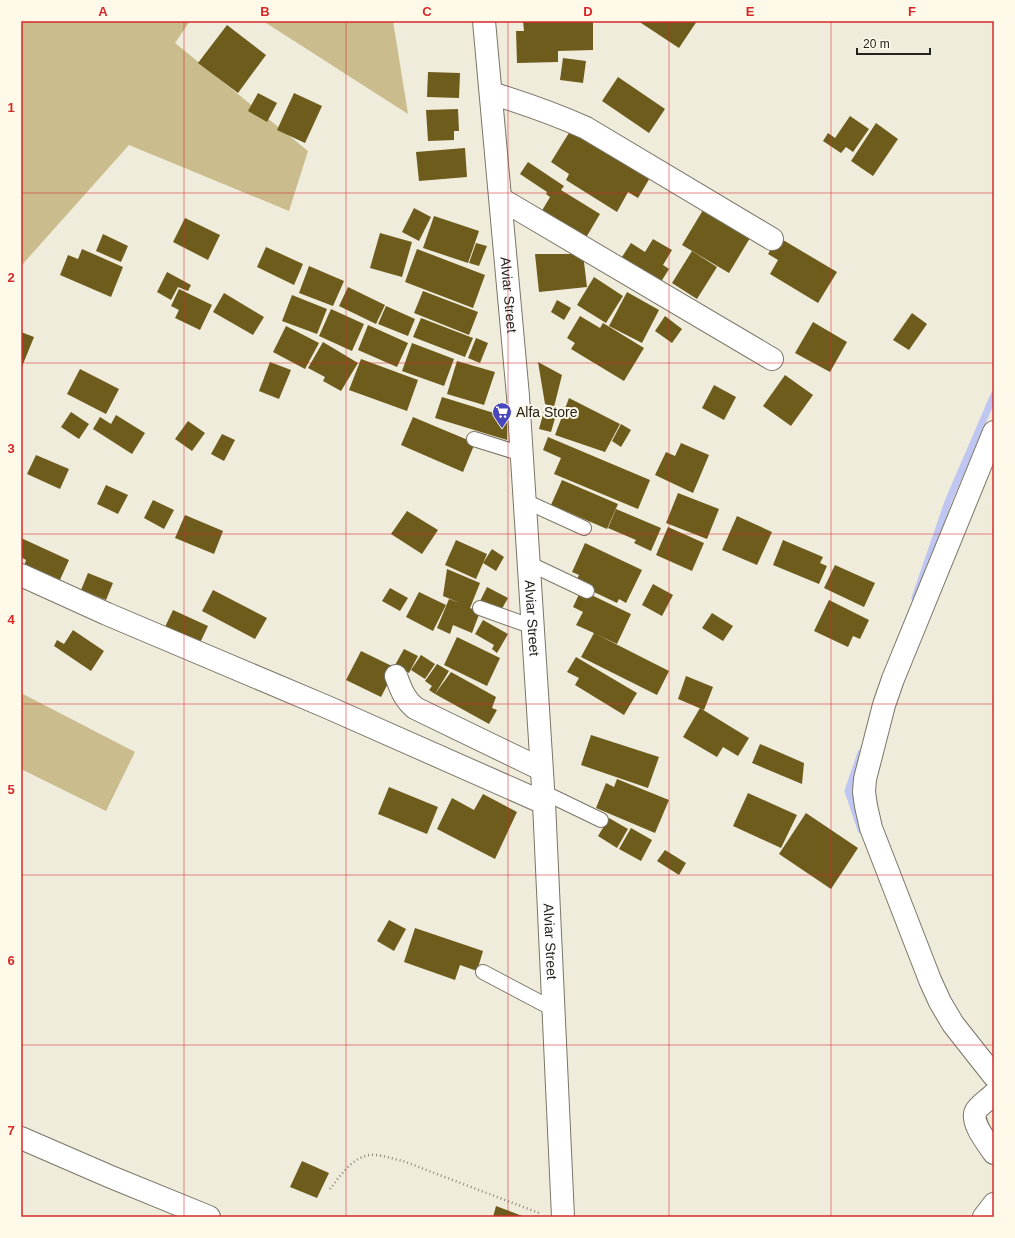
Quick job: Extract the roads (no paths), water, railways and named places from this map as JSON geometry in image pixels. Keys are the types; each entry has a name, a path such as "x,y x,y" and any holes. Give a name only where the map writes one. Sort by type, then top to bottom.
{"street":[{"name":"Alviar Street","path":"484,21 518,396 542,769 553,1009 552,1216"},
{"path":"491,93 528,105 586,128 772,239"},
{"path":"501,199 772,359"},
{"path":"994,432 893,679 870,755 864,792 871,828 933,987 953,1024 994,1076"},
{"path":"21,575 114,617 543,797"},
{"path":"396,676 402,693 408,702 415,708 542,769"},
{"path":"994,1094 976,1112 975,1117 977,1126 994,1153"},
{"path":"21,1138 209,1217"},
{"path":"984,1217 994,1204"}],"lane":[{"path":"474,439 522,454"},
{"path":"525,501 584,528"},
{"path":"528,563 587,591"},
{"path":"480,608 533,627"},
{"path":"543,797 601,820"},
{"path":"483,972 553,1009"}],"waterway":[{"path":"915,598 948,502 994,395"},
{"path":"861,753 848,791 861,830"}],"place":[{"name":"Alfa Store","path":"502,429"}]}
